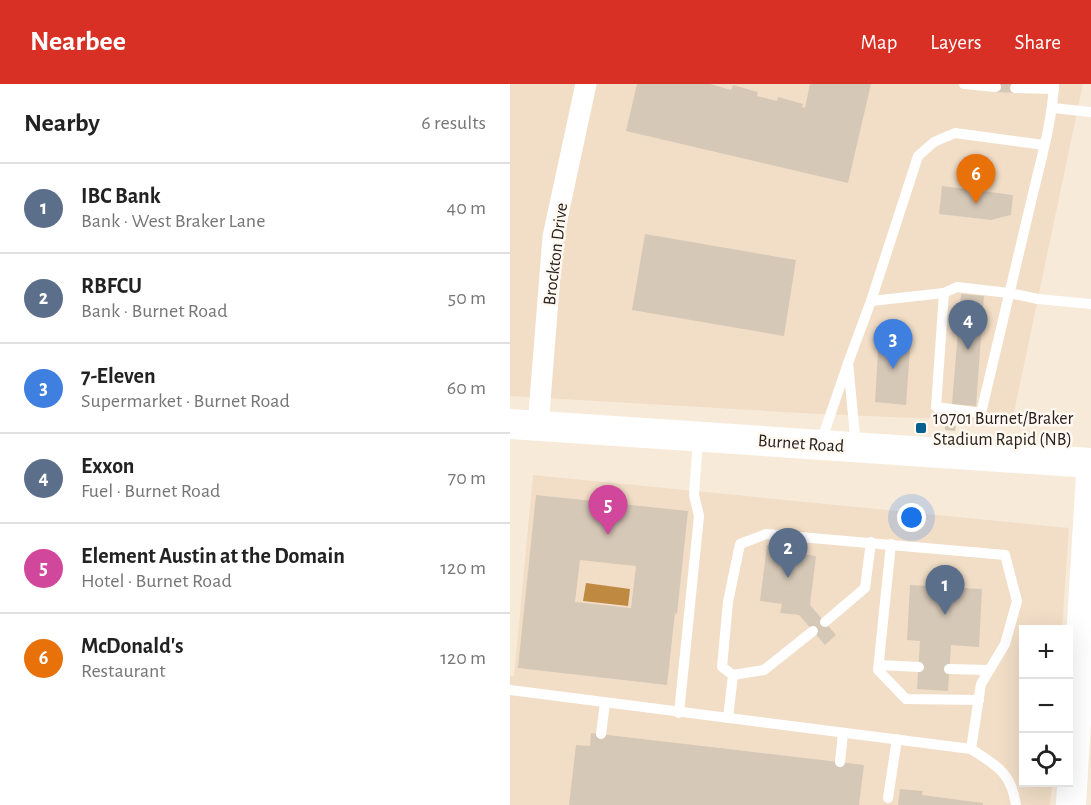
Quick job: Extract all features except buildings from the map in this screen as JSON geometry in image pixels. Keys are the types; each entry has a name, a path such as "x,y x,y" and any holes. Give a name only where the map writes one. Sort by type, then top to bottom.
{"main road":[{"name":"Burnet Road","path":"524,425 1091,463"},
{"path":"1071,805 1091,475"}],"street":[{"name":"Brockton Drive","path":"524,425 553,237 586,84"}],"lane":[{"path":"964,84 996,87"},
{"path":"944,293 936,407 981,413 1053,108 1054,87 1015,88"},
{"path":"1053,108 1091,112"},
{"path":"820,444 871,301 918,156 934,142 955,133 1044,145"},
{"path":"871,301 944,293 957,286 1038,299 1091,304"},
{"path":"848,363 856,447"},
{"path":"679,713 699,516 694,495 698,436"},
{"path":"813,632 764,670 733,675 722,667 728,602 740,544 766,534 1005,555 1017,601 1005,644 981,684 970,749"},
{"path":"825,622 865,588 871,542"},
{"path":"891,544 878,670 906,699 979,700"},
{"path":"879,665 919,668"},
{"path":"950,669 989,670"},
{"path":"728,718 733,675"},
{"path":"510,690 970,749 994,764 1011,781 1016,805"},
{"path":"601,734 605,703"},
{"path":"840,762 843,733"},
{"path":"888,798 897,740"}],"shaded area":[{"path":"510,84 1083,84 1012,422 818,414 510,396"},
{"path":"533,475 1069,528 1062,625 1019,625 1019,787 1052,787 1050,805 510,805 510,676 514,676"},
{"path":"586,583 630,589 628,606 583,601"}],"place":[{"name":"McDonald's","path":"976,204"},
{"name":"Exxon","path":"968,350"},
{"name":"7-Eleven","path":"893,369"},
{"name":"10701 Burnet/Braker Stadium Rapid (NB)","path":"921,428"},
{"name":"Element Austin at the Domain","path":"608,535"},
{"name":"RBFCU","path":"788,578"},
{"name":"IBC Bank","path":"945,615"}]}
